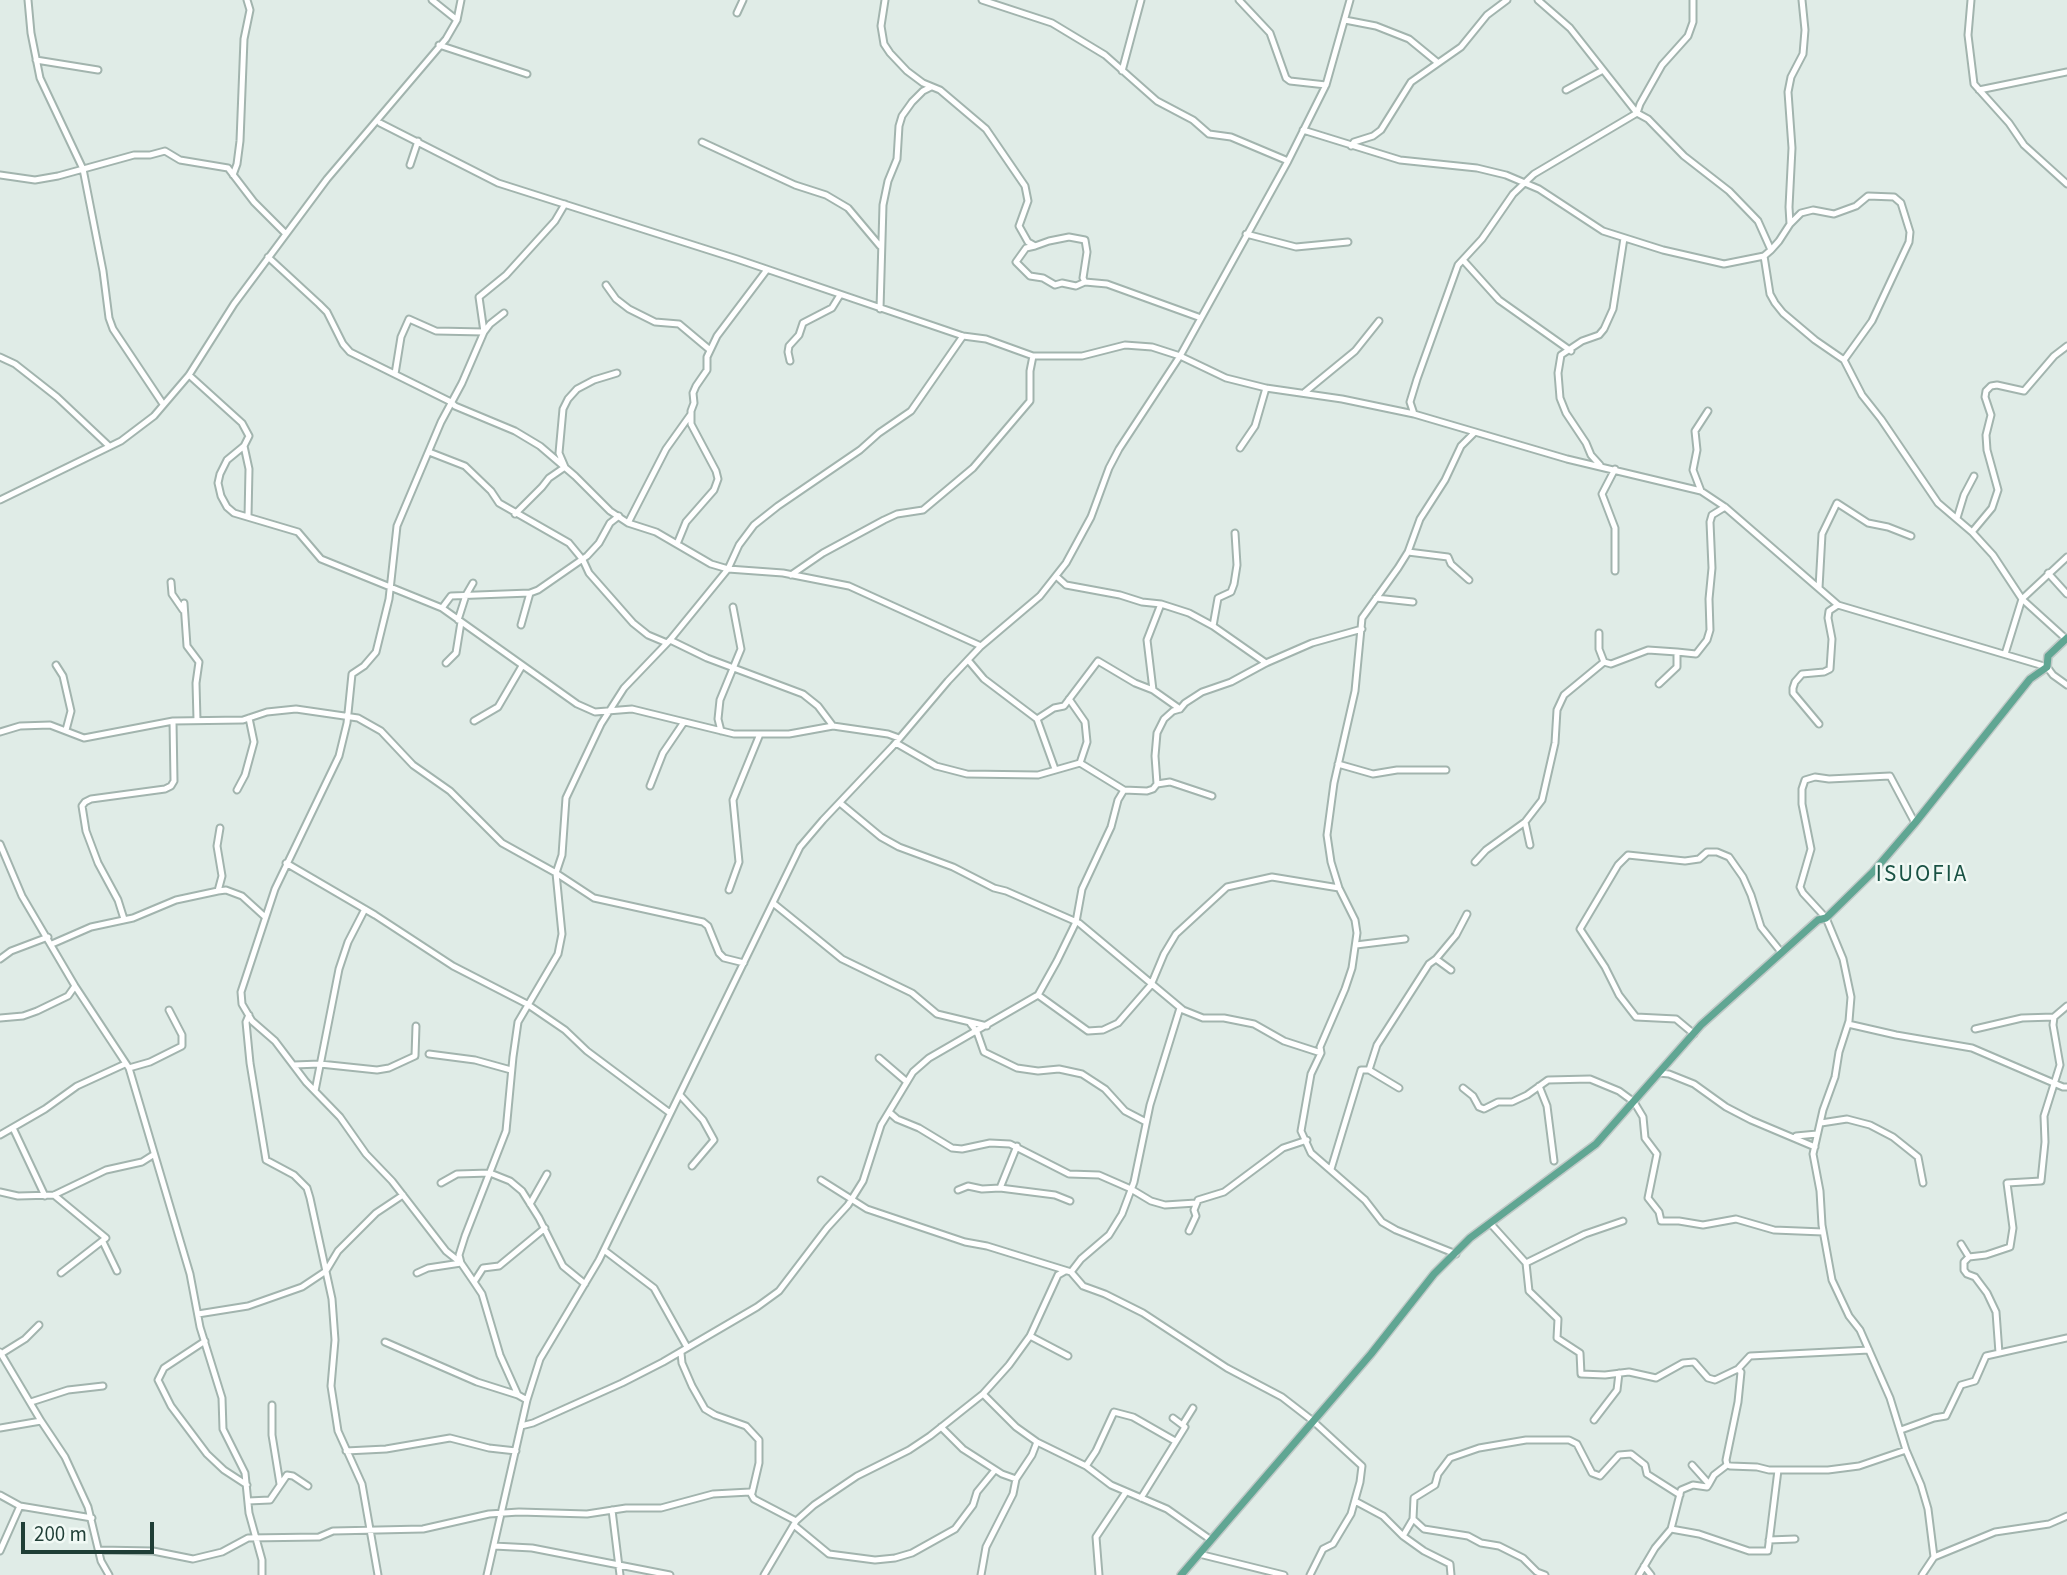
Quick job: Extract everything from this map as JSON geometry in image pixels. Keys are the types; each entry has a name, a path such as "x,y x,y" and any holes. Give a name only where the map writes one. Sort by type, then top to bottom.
{"main road":[{"path":"1181,1575 1371,1354 1434,1274 1470,1238 1596,1144 1720,1006 1818,920 1826,918 1872,872 2030,679 2047,667 2048,656 2066,639"}],"street":[{"path":"28,0 40,78 83,169 103,271 109,318 120,340 163,404"},
{"path":"233,175 240,141 244,39 250,10 247,0"},
{"path":"432,0 457,20"},
{"path":"0,500 109,446 142,426 163,404 189,375 214,333 285,233 439,45 457,20 461,0"},
{"path":"737,13 743,0"},
{"path":"885,0 881,26 884,44 907,71 928,86 946,94 986,129 1021,178 1028,201 1019,229 1028,242 1035,246"},
{"path":"982,0 1052,23 1104,55 1157,101 1193,120 1209,134 1231,137 1288,161"},
{"path":"1122,71 1141,0"},
{"path":"1239,0 1270,33 1286,78 1290,81 1326,85"},
{"path":"487,1575 527,1400 540,1359 604,1251 800,847 981,646 1040,596 1056,576 1079,540 1119,449 1180,356 1288,161 1326,85 1350,0"},
{"path":"1351,146 1354,142 1373,136 1381,130 1411,82 1461,47 1487,15 1507,0"},
{"path":"1538,0 1570,28 1637,113 1648,119 1684,156 1746,208 1758,221 1771,250"},
{"path":"1544,6 1551,0"},
{"path":"1414,414 1410,402 1454,272 1482,239 1513,194 1524,184 1548,164 1637,113 1662,65 1688,36 1693,22 1693,0"},
{"path":"1790,224 1792,148 1788,92 1791,77 1803,54 1805,30 1802,0"},
{"path":"1971,0 1968,35 1974,84 2009,122 2024,145 2067,184"},
{"path":"1345,20 1376,26 1409,39 1437,62"},
{"path":"439,45 527,74"},
{"path":"36,60 98,70"},
{"path":"1566,90 1602,70"},
{"path":"1979,90 2067,72"},
{"path":"880,309 880,247 885,191 897,159 899,126 906,110 928,86"},
{"path":"380,123 383,114"},
{"path":"371,126 380,123 498,183 737,259 963,336 986,340 1032,356 1082,356 1125,345 1141,344 1180,356 1226,378 1266,388 1305,392 1414,414 1567,459 1701,491 1725,507 1839,606 2047,667 2067,685"},
{"path":"1303,130 1400,160 1476,168 1506,175 1539,189 1603,231 1713,263 1724,264 1764,256 1801,213 1813,210 1834,214 1856,206 1868,196 1894,197 1901,203 1910,232 1909,242 1872,321 1844,360"},
{"path":"410,164 418,141"},
{"path":"702,142 795,185 826,195 848,208 880,247"},
{"path":"0,174 35,180 134,155 165,151 180,160 224,166 285,233"},
{"path":"484,332 479,297 506,275 555,221 565,204"},
{"path":"1246,234 1296,247 1348,242"},
{"path":"1083,238 1087,243 1082,281 1076,286 1062,283 1055,285 1043,278 1030,276 1016,262 1026,248 1056,239 1083,238"},
{"path":"1600,465 1566,414 1558,386 1560,359 1563,353 1571,351 1582,341 1599,335 1604,329 1613,309 1624,238"},
{"path":"1764,256 1770,293 1775,303 1815,340 1844,360 1863,395 1938,503 1972,532 1993,555 2022,599 2066,639"},
{"path":"268,257 327,312 343,344 351,352 540,446 600,502 628,523 644,527 711,564 728,569 783,573 849,586 981,646"},
{"path":"1463,260 1499,300 1571,351"},
{"path":"628,523 666,449 688,423 693,393 707,370 707,357 717,336 766,271"},
{"path":"1082,281 1107,284 1201,318"},
{"path":"606,285 616,299 629,309 655,322 680,324 710,350"},
{"path":"790,361 789,346 799,335 803,323 832,308 840,295"},
{"path":"504,313 484,332 397,526 390,586 376,652 365,666 352,674 348,717 339,756 286,863 264,916 241,992 242,1004 248,1015 275,1041 340,1118 366,1154 403,1195 446,1251 461,1263 482,1294 500,1354 519,1395"},
{"path":"395,374 401,337 409,319 436,331 484,332"},
{"path":"1305,392 1354,351 1379,321"},
{"path":"461,1263 459,1255 465,1236 507,1127 517,1028 527,1004 558,954 562,934 556,873 562,855 564,811 570,786 601,724 624,688 668,642 728,569 739,545 754,525 911,411 963,336"},
{"path":"1972,532 1997,498 1996,480 1987,450 1986,435 1991,415 1985,397 1986,391 1997,385 2024,391 2054,356 2067,346"},
{"path":"791,575 823,552 884,520 897,514 923,510 973,468 1027,407 1032,356"},
{"path":"0,357 15,364 57,397 109,446"},
{"path":"565,467 559,453 563,409 577,389 617,373"},
{"path":"189,375 247,430 249,440 227,460 218,483 227,506 234,513 298,532 321,559 442,608 577,704 596,712 632,709 734,734 789,734 833,726 888,734 936,766 967,774 1038,775 1080,763 1124,790 1147,791 1153,789 1157,783 1157,733 1164,719 1172,711 1180,709 1185,702 1202,692 1231,682 1312,642 1362,629"},
{"path":"1240,448 1255,426 1266,388"},
{"path":"1701,491 1693,470 1697,450 1695,431 1708,411"},
{"path":"677,544 686,522 714,490 718,480 716,471 688,423"},
{"path":"1456,1254 1382,1222 1364,1200 1311,1153 1301,1131 1301,1119 1311,1074 1345,989 1356,945 1355,920 1339,888 1327,835 1338,764 1354,691 1362,618 1408,552 1420,519 1445,480 1461,446 1474,433"},
{"path":"244,446 249,469 248,517"},
{"path":"429,452 470,469 499,503 569,543 583,560 589,573 648,635 734,666 811,699 833,726"},
{"path":"515,514 549,478 565,467"},
{"path":"1615,469 1602,494 1615,528 1615,570"},
{"path":"1957,518 1964,495 1974,476"},
{"path":"1819,588 1822,534 1837,503 1868,523 1912,536"},
{"path":"1604,662 1611,664 1648,650 1696,654 1707,640 1710,631 1712,568 1710,522 1712,515 1725,507"},
{"path":"442,608 451,596 530,593 549,584 583,560 599,543 610,523 619,516"},
{"path":"1213,626 1218,598 1231,592 1234,584 1237,565 1235,533"},
{"path":"1408,552 1448,557 1451,564 1469,580"},
{"path":"2005,654 2022,599 2067,557"},
{"path":"2048,573 2067,594"},
{"path":"1056,576 1066,585 1161,604 1189,613 1213,626 1266,663"},
{"path":"171,582 172,594 184,612"},
{"path":"446,663 456,653 466,595 473,583"},
{"path":"521,625 530,593"},
{"path":"1376,598 1413,602"},
{"path":"184,603 187,646 199,662 196,682 197,720"},
{"path":"1153,690 1147,640 1161,604"},
{"path":"1819,724 1793,693 1793,688 1802,674 1824,672 1830,668 1832,639 1829,611 1839,606"},
{"path":"720,731 720,700 741,649 733,607"},
{"path":"1599,633 1599,649 1604,662"},
{"path":"1659,684 1678,667 1677,652"},
{"path":"968,660 984,679 1013,704 1037,719 1055,769"},
{"path":"1037,719 1054,708 1060,708 1098,661 1135,683 1153,690 1180,709"},
{"path":"1475,862 1486,849 1525,822 1542,800 1555,743 1559,702 1577,683 1604,662"},
{"path":"56,665 64,676 71,711 66,730"},
{"path":"474,721 498,707 522,666"},
{"path":"1069,699 1085,722 1087,742 1080,763"},
{"path":"0,732 20,726 42,724 66,730 76,737 93,737 173,721 243,720 267,712 296,709 358,718 381,731 405,758 450,791 502,843 594,898 703,922 708,926 719,953 724,958 744,963"},
{"path":"237,790 245,775 254,742 249,718"},
{"path":"124,919 118,900 93,849 83,822 82,806 91,799 171,786 174,781 173,721"},
{"path":"650,786 663,753 684,722"},
{"path":"729,890 739,862 733,800 760,734"},
{"path":"1338,764 1373,774 1397,770 1446,769"},
{"path":"1915,822 1890,776 1829,779 1815,777 1805,780 1802,804 1811,849 1800,887 1826,918 1843,959 1851,997 1848,1024 1815,1147 1814,1164 1820,1191 1823,1232 1832,1280 1869,1350 1924,1497 1934,1557"},
{"path":"1157,783 1170,782 1212,796"},
{"path":"521,1426 622,1383 681,1353 779,1292 863,1181 878,1132 907,1082 922,1063 1038,995 1076,922 1082,889 1111,827 1118,800 1124,790"},
{"path":"840,803 881,837 899,847 953,867 994,888 1076,922 1100,938 1178,1008 1203,1018 1224,1018 1254,1024 1284,1041 1321,1053"},
{"path":"1525,822 1530,845"},
{"path":"218,891 222,876 217,846 220,828"},
{"path":"1,849 22,896 75,986 127,1066 178,1232 222,1398 223,1429 243,1465 248,1502 262,1560 262,1575"},
{"path":"1694,1034 1676,1019 1636,1017 1619,995 1605,967 1580,929 1618,864 1628,855 1685,861 1699,859 1707,852 1717,852 1730,857 1751,895 1761,928 1781,951"},
{"path":"286,863 365,909 453,966 527,1004 565,1030 587,1051 670,1113"},
{"path":"1038,995 1088,1031 1103,1030 1118,1023 1151,985 1164,954 1177,934 1227,887 1272,877 1339,888"},
{"path":"52,944 91,927 133,918 184,897 218,891 226,890 253,904 264,916"},
{"path":"774,903 842,959 912,993 937,1014 987,1026"},
{"path":"253,904 269,904"},
{"path":"315,1091 339,969 348,942 365,909"},
{"path":"1369,1070 1377,1045 1429,964 1456,935 1467,914"},
{"path":"0,958 48,937"},
{"path":"1356,945 1405,939"},
{"path":"1436,959 1451,970"},
{"path":"0,1017 23,1016 37,1011 68,996 75,986"},
{"path":"1975,1029 2022,1018 2054,1017 2067,1006"},
{"path":"1058,1275 1068,1271 1117,1225 1132,1189 1146,1122 1178,1008"},
{"path":"0,1135 45,1110 77,1086 127,1066 150,1062 182,1046 182,1035 169,1010"},
{"path":"248,1015 246,1022 250,1063 266,1160 295,1175 307,1188 332,1299 335,1340 331,1386 338,1431 362,1484 377,1575"},
{"path":"1999,1353 1996,1312 1975,1277 1966,1274 1964,1262 1969,1257 2010,1247 2013,1228 2007,1183 2041,1181 2045,1142 2044,1116 2056,1082 2060,1055 2053,1026 2054,1017"},
{"path":"970,1024 977,1032 984,1052 1017,1068 1038,1071 1059,1069 1082,1074 1105,1089 1125,1111 1146,1122"},
{"path":"1848,1024 1972,1048 2067,1087"},
{"path":"294,1065 320,1064 377,1070 389,1068 415,1056 416,1026"},
{"path":"429,1054 475,1060 511,1070"},
{"path":"879,1058 907,1082"},
{"path":"1331,1169 1361,1070 1369,1070 1399,1088"},
{"path":"1659,1073 1694,1084 1743,1116 1815,1147"},
{"path":"1463,1088 1474,1096 1479,1107 1484,1109 1498,1102 1512,1102 1548,1080 1590,1079 1619,1091 1633,1102 1643,1117 1645,1138 1657,1154 1648,1198 1659,1212 1661,1221 1703,1225 1736,1219 1774,1230 1823,1232"},
{"path":"1539,1086 1546,1106 1554,1161"},
{"path":"680,1095 703,1120 714,1140 692,1166"},
{"path":"889,1112 897,1119 952,1147 962,1149 990,1143 1017,1146 1069,1174 1099,1175 1165,1205 1196,1203 1208,1195 1224,1192 1283,1148 1307,1140"},
{"path":"1821,1124 1847,1119 1870,1125 1893,1136 1918,1157 1923,1183"},
{"path":"13,1128 45,1196"},
{"path":"1793,1136 1818,1135"},
{"path":"1000,1188 1017,1146"},
{"path":"0,1192 18,1196 54,1195 106,1170 142,1162 153,1155"},
{"path":"442,1183 457,1174 490,1173 510,1181 522,1191 545,1228 563,1266 584,1284"},
{"path":"530,1204 547,1174"},
{"path":"821,1180 867,1209 928,1231 1068,1271 1083,1286 1143,1313 1227,1368 1282,1397 1313,1420 1363,1466 1351,1514 1333,1545 1323,1549 1310,1575"},
{"path":"958,1190 968,1186 982,1189 1000,1188 1055,1195 1070,1201"},
{"path":"54,1195 106,1237 61,1273"},
{"path":"198,1314 223,1312 273,1299 302,1287 326,1271 338,1251 376,1213 403,1195"},
{"path":"1189,1231 1196,1216 1196,1203"},
{"path":"1526,1264 1585,1234 1623,1221"},
{"path":"1490,1223 1526,1264 1529,1291 1558,1319 1557,1338 1580,1353 1581,1374 1605,1376 1629,1372 1656,1378 1683,1363 1694,1362 1708,1378 1716,1380 1738,1369 1750,1356 1869,1350"},
{"path":"474,1282 483,1268 499,1266 545,1228"},
{"path":"103,1242 117,1271"},
{"path":"1961,1244 1969,1257"},
{"path":"604,1251 654,1288 687,1347"},
{"path":"417,1273 428,1268 461,1263"},
{"path":"764,1575 795,1524 814,1505 857,1476 909,1450 984,1394 1030,1336 1058,1275 1056,1267"},
{"path":"39,1325 25,1339 1,1353 65,1457 92,1518 101,1561 109,1575"},
{"path":"1030,1336 1068,1356"},
{"path":"1901,1430 1946,1416 1961,1385 1975,1381 1986,1356 2067,1338"},
{"path":"205,1341 164,1368 158,1380 171,1406 207,1454 223,1470 247,1485"},
{"path":"385,1342 477,1382 527,1400"},
{"path":"681,1353 682,1363 705,1409 746,1426 759,1440 759,1463 752,1493 754,1499 795,1524 829,1554 875,1560 912,1553 955,1529 972,1505 977,1492 995,1470"},
{"path":"1639,1575 1671,1529 1681,1490 1689,1485 1707,1487 1714,1475 1727,1465 1738,1402 1741,1372 1738,1369"},
{"path":"1594,1420 1617,1390 1619,1373"},
{"path":"31,1402 68,1390 103,1386"},
{"path":"984,1394 1016,1427 1037,1442 1086,1466 1111,1485 1167,1509 1211,1540"},
{"path":"272,1405 272,1434 280,1484"},
{"path":"1141,1498 1185,1427 1183,1424 1193,1408"},
{"path":"1086,1466 1114,1412 1133,1417 1175,1441"},
{"path":"1173,1418 1183,1424"},
{"path":"0,1428 41,1421"},
{"path":"941,1427 955,1443 995,1470 1016,1479"},
{"path":"346,1451 386,1449 450,1438 489,1448 516,1451"},
{"path":"1402,1536 1413,1519 1414,1498 1435,1485 1438,1474 1450,1458 1479,1448 1526,1440 1569,1440 1577,1444 1592,1473 1600,1476 1619,1455 1631,1454 1645,1465 1647,1474 1680,1495"},
{"path":"981,1575 986,1546 1013,1494 1016,1479 1037,1442"},
{"path":"1727,1465 1777,1470 1828,1469 1859,1466 1906,1450"},
{"path":"1692,1465 1709,1484"},
{"path":"1671,1529 1764,1553 1769,1549 1777,1470"},
{"path":"248,1502 271,1500 287,1475 308,1486"},
{"path":"1099,1575 1096,1537 1126,1492"},
{"path":"99,1550 143,1549 193,1559 222,1552 248,1538 256,1537 319,1536 333,1531 423,1529 456,1520 501,1513 587,1514 635,1507 661,1508 713,1494 752,1493"},
{"path":"0,1495 20,1506 92,1518"},
{"path":"1355,1501 1383,1516 1402,1536 1424,1551 1450,1564 1451,1575"},
{"path":"0,1551 20,1506"},
{"path":"612,1510 621,1575 631,1569"},
{"path":"1922,1575 1934,1557 1995,1532 2049,1524 2067,1516"},
{"path":"1413,1519 1424,1529 1468,1536 1481,1543 1499,1546 1523,1559 1536,1573 1545,1575"},
{"path":"1769,1540 1795,1539"},
{"path":"494,1546 532,1548 670,1575"},
{"path":"1199,1554 1284,1575"},
{"path":"1644,1566 1651,1575"}],"district":[{"name":"ISUOFIA","path":"1922,876"}]}
